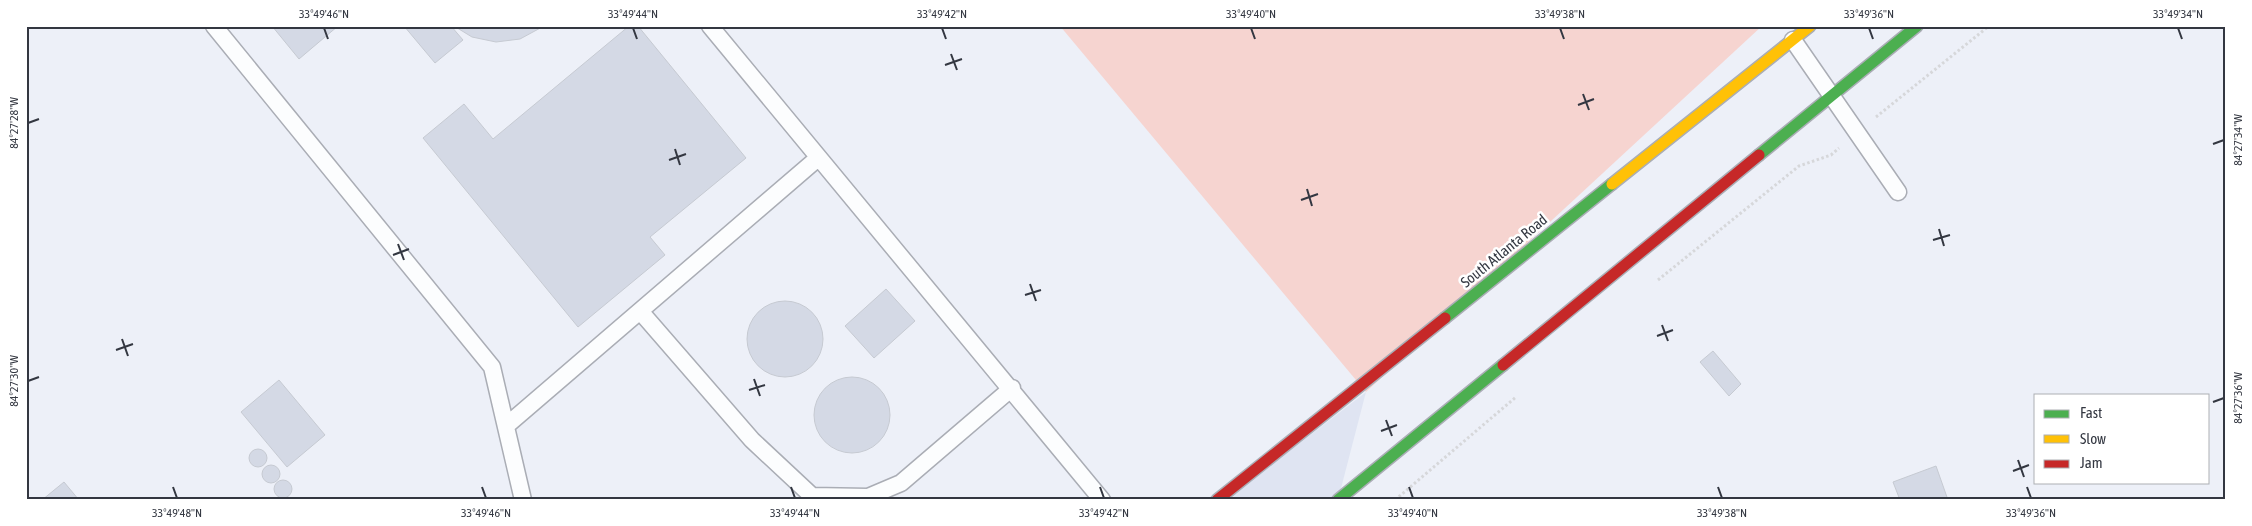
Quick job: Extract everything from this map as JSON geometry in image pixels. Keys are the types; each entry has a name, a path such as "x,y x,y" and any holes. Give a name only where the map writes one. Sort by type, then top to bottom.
{"main road":[{"name":"South Atlanta Road","path":"1217,500 1810,26"},
{"path":"1338,500 1917,26"}],"lane":[{"path":"214,26 492,366 522,500"},
{"path":"710,26 818,158 1012,388 1102,500"},
{"path":"1793,40 1898,192"},
{"path":"506,426 818,158"},
{"path":"640,311 752,440 812,496 868,496 901,483 1012,388"}],"path":[{"path":"1878,115 1989,26"},
{"path":"1655,283 1799,166 1830,155"},
{"path":"1395,500 1520,393"}],"shaded area":[{"path":"1060,26 1762,26 1366,392"},
{"path":"1366,392 1338,500 1226,500"}],"building":[{"path":"272,26 338,26 299,59"},
{"path":"404,26 451,26 463,40 435,63"},
{"path":"454,26 544,26 520,39 496,42 472,37"},
{"path":"629,26 638,26 746,158 650,237 665,255 578,327 423,138 464,104 493,139"},
{"path":"886,289 915,321 874,358 845,326"},
{"path":"785,301 800,304 812,312 820,324 823,339 820,354 812,366 800,374 785,377 770,374 758,366 750,354 747,339 750,324 758,312 770,304"},
{"path":"1713,351 1741,384 1729,396 1700,362"},
{"path":"852,377 867,380 879,388 887,400 890,415 887,430 879,442 867,450 852,453 837,450 825,442 817,430 814,415 817,400 825,388 837,380"},
{"path":"279,380 325,435 287,467 241,412"},
{"path":"258,449 264,452 267,458 264,464 258,467 252,464 249,458 252,452"},
{"path":"271,465 277,468 280,474 277,480 271,483 265,480 262,474 265,468"},
{"path":"1936,466 1948,500 1900,500 1893,482"},
{"path":"283,480 289,483 292,489 289,495 283,498 277,495 274,489 277,483"},
{"path":"64,482 79,500 42,500"}],"traffic: fast":[{"path":"1759,155 1917,26"},
{"path":"1445,318 1612,184"},
{"path":"1338,500 1503,365"}],"traffic: slow":[{"path":"1612,184 1810,26"}],"traffic: jam":[{"path":"1503,365 1759,155"},
{"path":"1217,500 1445,318"}]}
